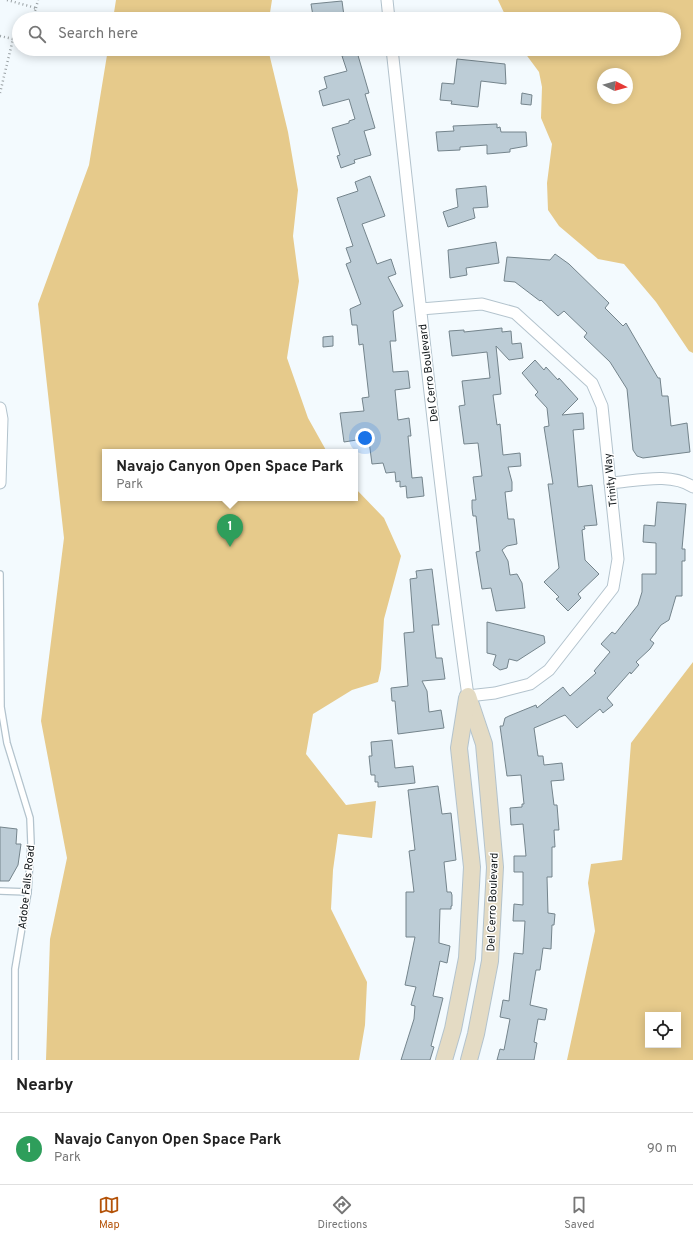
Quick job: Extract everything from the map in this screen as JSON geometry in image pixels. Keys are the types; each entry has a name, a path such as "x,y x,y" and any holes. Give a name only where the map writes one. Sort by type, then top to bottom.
{"street":[{"path":"386,0 388,12"},
{"name":"Del Cerro Boulevard","path":"393,56 455,607 468,696 484,744 495,867 490,961 476,1034 468,1060"},
{"name":"Trinity Way","path":"421,309 482,304 515,313 592,383 602,406 618,558 613,588 549,670 530,684 496,693 468,696"},
{"path":"0,408 2,419 0,483"},
{"path":"610,483 666,479 686,482 693,487"},
{"name":"Del Cerro Boulevard","path":"444,1060 453,1028 467,958 472,867 459,748 468,696"}],"lane":[{"name":"Adobe Falls Road","path":"0,574 1,707 7,744 30,818 31,843 28,892 15,969 15,1060"},
{"path":"0,743 7,744"},
{"path":"0,891 28,892"}],"path":[{"path":"7,0 36,8"},
{"path":"35,12 38,0"},
{"path":"0,36 12,40"},
{"path":"0,93 12,44"}],"shaded area":[{"path":"116,0 272,0 270,12 114,12"},
{"path":"498,0 693,0 693,353 689,351 656,302 624,264 598,259 559,226 548,210 547,183 552,144 541,118 542,87 539,72 527,56 681,56 681,12 504,12"},
{"path":"107,56 270,56 288,132 298,190 293,236 299,281 287,358 308,418 325,449 102,449 102,501 358,501 358,491 384,518 401,556 384,619 381,669 378,682 352,690 313,714 306,754 346,805 376,801 372,838 338,834 333,870 331,909 367,982 365,1025 359,1060 46,1060 50,939 67,858 41,721 64,538 38,304 89,165"},
{"path":"693,662 693,1060 567,1060 595,931 588,883 591,864 622,860 631,743"}],"building":[{"path":"342,1 343,12 312,12 311,4"},
{"path":"342,56 358,56 369,93 365,94 375,128 364,131 371,155 354,160 355,163 341,168 337,156 340,155 332,128 349,123 349,121 355,119 349,99 323,106 319,91 327,88 324,77 347,71"},
{"path":"457,59 505,64 506,84 481,81 478,107 451,104 452,101 440,100 442,83 454,84"},
{"path":"522,93 532,95 531,105 521,104"},
{"path":"497,124 497,128 500,127 501,132 526,132 527,146 510,149 510,152 487,154 487,145 460,147 460,150 438,151 436,132 454,131 453,126"},
{"path":"370,176 385,216 362,224 377,264 391,259 396,274 388,277 403,306 393,311 396,341 390,341 393,372 408,371 410,388 395,390 398,420 409,418 411,436 408,436 412,478 422,477 424,496 407,498 406,486 400,487 400,481 396,482 395,472 386,473 383,463 372,464 369,441 363,441 363,439 344,442 340,413 364,411 362,398 369,397 363,344 359,345 357,325 352,325 350,309 361,304 346,264 351,262 346,248 353,246 337,198 358,191 355,182"},
{"path":"486,186 488,207 473,208 475,218 448,227 443,212 458,207 456,189"},
{"path":"496,242 499,263 466,268 467,275 450,278 448,250"},
{"path":"555,254 569,264 609,303 605,308 623,326 626,323 658,378 660,378 662,396 668,396 671,426 687,423 690,452 643,458 637,456 633,450 627,389 610,362 584,337 587,333 564,311 558,316 541,300 540,301 515,282 504,281 507,257 550,260"},
{"path":"502,328 502,332 511,331 512,344 521,343 523,358 509,360 496,346 501,394 493,395 497,425 500,424 503,455 520,453 521,466 508,467 512,482 512,491 505,492 508,519 514,519 517,544 507,546 502,550 508,561 510,575 517,574 522,583 525,608 496,611 491,588 482,589 476,552 480,551 476,516 473,516 472,500 476,500 473,477 482,476 478,443 464,444 459,406 465,405 462,381 490,378 487,352 452,356 449,331 464,330 464,332"},
{"path":"333,336 333,346 323,347 323,337"},
{"path":"535,360 544,370 546,367 558,380 559,378 578,399 562,415 583,413 584,429 573,430 578,487 592,485 597,525 584,526 585,529 582,530 585,560 599,574 578,594 581,598 568,611 556,599 559,597 544,582 559,568 548,484 553,484 544,427 549,426 547,408 535,395 538,392 522,373"},
{"path":"657,502 686,504 682,549 685,549 685,561 682,561 682,596 676,596 669,620 661,625 650,640 654,643 650,649 636,662 639,665 631,674 630,672 607,698 613,705 603,713 600,709 577,728 565,715 534,728 538,756 543,756 544,765 562,763 564,780 551,781 554,805 557,805 559,830 554,830 555,847 552,847 552,877 547,877 548,913 555,914 554,925 552,925 551,949 543,948 540,970 536,970 530,1005 547,1009 545,1020 538,1019 534,1042 537,1043 534,1060 497,1060 500,1049 504,1050 510,1019 500,1017 503,1000 509,1001 514,953 523,954 525,921 513,921 514,904 523,905 523,872 514,872 514,856 526,856 523,824 511,825 510,808 522,807 522,804 524,804 521,775 507,776 500,726 503,726 505,718 509,716 536,705 537,708 563,687 570,696 596,673 594,671 610,652 601,644 612,632 615,634 638,605 642,592 642,574 656,574 656,543 643,542 644,525 655,526"},
{"path":"432,569 439,625 432,625 436,658 442,658 445,679 422,681 427,691 429,712 441,710 444,728 398,734 395,701 392,701 391,688 408,686 404,633 414,632 410,579 417,578 416,571"},
{"path":"487,622 544,636 545,643 517,661 509,659 507,668 500,670 493,665 496,655 487,653"},
{"path":"392,740 395,768 413,766 415,783 378,787 378,782 375,782 375,775 371,775 369,756 372,756 371,742"},
{"path":"438,786 442,814 451,813 456,860 444,862 447,892 451,892 452,906 451,909 440,909 439,943 450,946 447,963 440,961 433,996 443,998 431,1046 434,1047 430,1060 401,1060 414,1019 415,1006 411,1005 416,987 405,985 415,937 406,937 406,892 414,892 409,851 415,850 408,790"},
{"path":"0,827 17,829 16,844 21,844 18,865 9,881 0,881"}],"place":[{"name":"Navajo Canyon Open Space Park","path":"230,547"}]}
